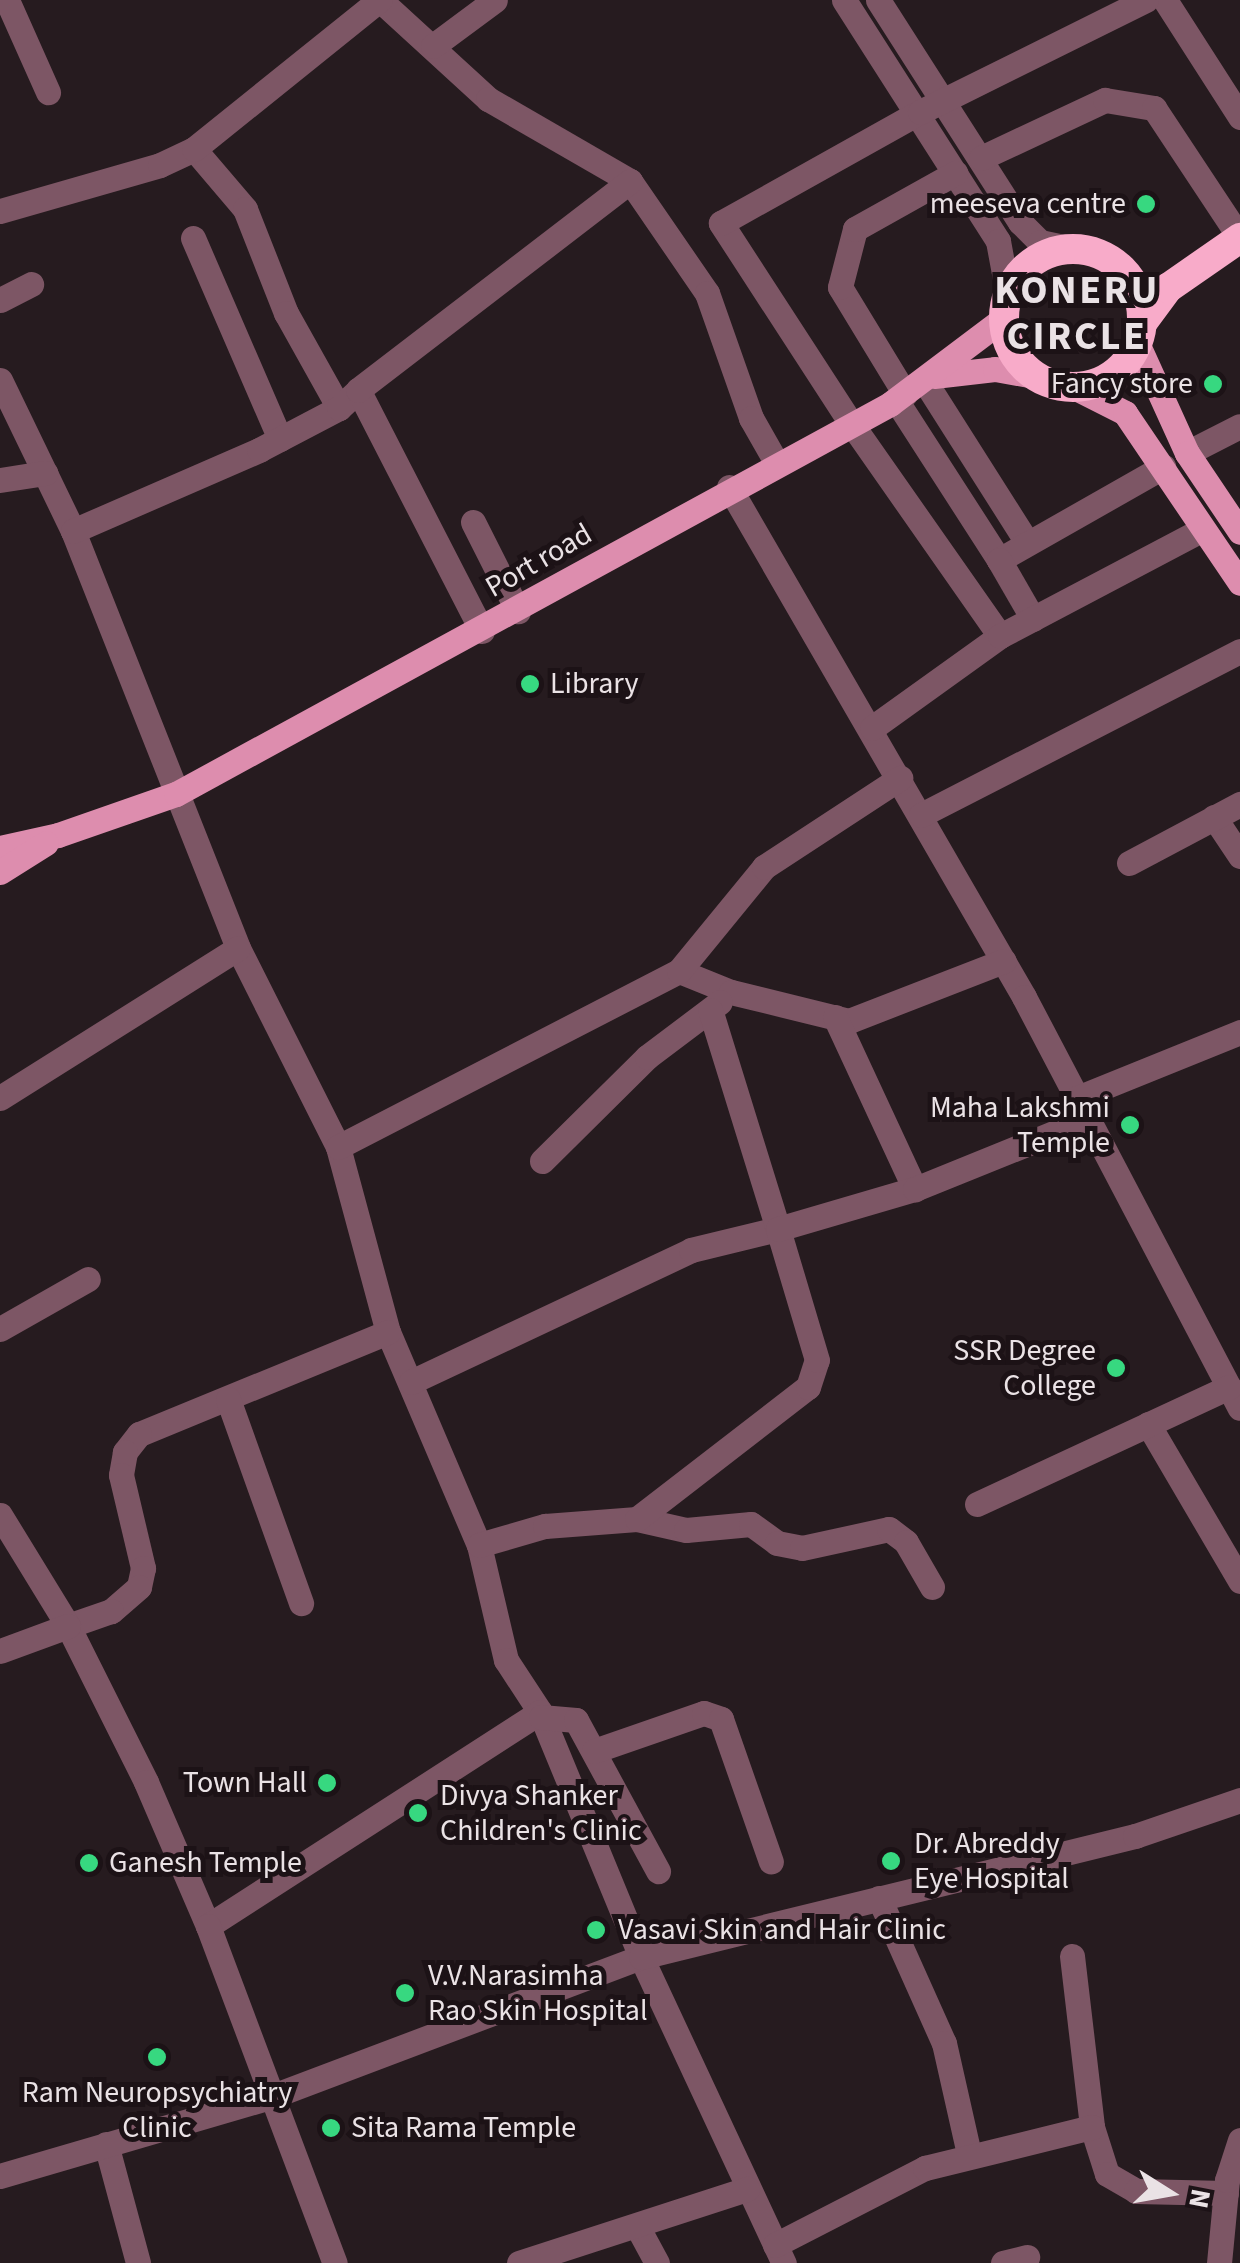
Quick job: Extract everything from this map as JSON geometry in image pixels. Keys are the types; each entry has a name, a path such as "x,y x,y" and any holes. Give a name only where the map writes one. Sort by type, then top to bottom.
{"highway":[{"path":"1191,270 1143,280 1126,274 1093,252 1073,249 1033,262 1006,306 1018,360 1034,376 1076,388 1113,374 1153,302 1191,270 1240,238"},
{"path":"1126,274 1139,333"}],"main road":[{"name":"Port road","path":"58,836 176,794 518,611 729,487 852,425 914,388 1006,306"},
{"path":"1139,333 1187,452 1236,517"},
{"name":"Port road","path":"914,388 995,369 1034,376"},
{"path":"1076,388 1126,413 1240,584"},
{"path":"0,848 58,836"},
{"path":"0,872 58,836"}],"street":[{"path":"6,0 48,92"},
{"path":"0,211 160,165 194,148 380,0 488,99 630,182 708,293 751,418 776,462"},
{"path":"434,46 495,0"},
{"path":"844,0 920,112 998,241 1006,306"},
{"path":"878,0 946,99 1020,222 1040,242 1073,249"},
{"path":"1000,636 852,425 722,223 920,112 1146,0"},
{"path":"1165,0 1240,117"},
{"path":"981,158 1106,100 1154,108 1240,238"},
{"path":"194,148 245,208 286,313 339,408"},
{"path":"956,173 855,229 840,287 1026,541"},
{"path":"73,531 280,439 339,408 630,182"},
{"path":"193,238 280,439"},
{"path":"0,300 31,284"},
{"path":"0,380 73,531 238,948 338,1146 388,1332 479,1545 506,1660 541,1714 640,1957 780,2254 925,2168 969,2154 1092,2127"},
{"path":"914,388 998,560 1033,619"},
{"path":"358,390 482,630"},
{"path":"1187,452 1240,426"},
{"path":"998,560 1162,467"},
{"path":"0,480 45,472"},
{"path":"729,487 872,728 1004,962 1234,1397 1148,1424 978,1504"},
{"path":"473,522 518,611"},
{"path":"872,728 1000,636 1203,529"},
{"path":"922,816 1240,651"},
{"path":"338,1146 680,971 764,868 900,778"},
{"path":"1129,863 1240,804"},
{"path":"1214,817 1240,856"},
{"path":"0,1098 238,948"},
{"path":"680,971 731,992 849,1021 1004,962"},
{"path":"542,1161 646,1057 731,992"},
{"path":"636,1519 736,1438 796,1399 816,1376 778,1230 710,1010"},
{"path":"835,1017 915,1189"},
{"path":"411,1382 691,1250 778,1230 915,1189 1240,1032"},
{"path":"0,1328 88,1278"},
{"path":"0,1651 112,1611 139,1588 142,1568 121,1476 126,1452 139,1434 388,1332"},
{"path":"228,1400 301,1603"},
{"path":"1148,1424 1240,1580"},
{"path":"0,1515 68,1626 146,1782 208,1926 335,2263"},
{"path":"479,1545 544,1526 636,1519 686,1530 751,1524 778,1543 802,1548 889,1528 906,1542 932,1587"},
{"path":"594,1750 704,1712 721,1718 771,1862"},
{"path":"208,1926 541,1714 568,1716 594,1750 658,1871"},
{"path":"0,2176 273,2096 640,1957 1134,1836 1240,1800"},
{"path":"879,1898 935,2017 969,2154"},
{"path":"1072,1956 1092,2127 1106,2174 1120,2187 1226,2194"},
{"path":"1219,2263 1226,2194 1240,2140"},
{"path":"106,2144 138,2263"},
{"path":"519,2263 748,2189"},
{"path":"636,2226 657,2263"}],"place":[{"name":"meeseva centre","path":"1146,204"},
{"name":"Fancy store","path":"1213,384"},
{"name":"Library","path":"530,684"},
{"name":"Maha Lakshmi Temple","path":"1130,1125"},
{"name":"SSR Degree College","path":"1116,1368"},
{"name":"Town Hall","path":"327,1783"},
{"name":"Divya Shanker Children's Clinic","path":"418,1813"},
{"name":"Dr. Abreddy Eye Hospital","path":"891,1861"},
{"name":"Ganesh Temple","path":"89,1863"},
{"name":"Vasavi Skin and Hair Clinic","path":"596,1930"},
{"name":"V.V.Narasimha Rao Skin Hospital","path":"405,1993"},
{"name":"Ram Neuropsychiatry Clinic","path":"157,2057"},
{"name":"Sita Rama Temple","path":"331,2128"}],"district":[{"name":"KONERU CIRCLE","path":"1077,314"}]}
